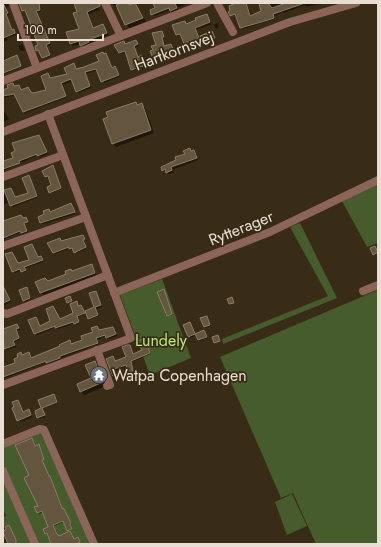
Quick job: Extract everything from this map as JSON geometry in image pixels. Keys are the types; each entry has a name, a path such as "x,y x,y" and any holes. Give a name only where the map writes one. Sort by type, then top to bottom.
{"street":[{"path":"13,3 37,68"},
{"path":"105,3 121,36"},
{"path":"3,81 207,3"},
{"path":"217,3 233,32"},
{"name":"Hartkornsvej","path":"3,132 290,22 356,3"},
{"path":"3,385 131,338 48,114"},
{"path":"3,177 64,155"},
{"name":"Rytterager","path":"114,293 270,232 376,180"},
{"path":"3,246 86,217"},
{"path":"3,313 7,314 108,275"},
{"path":"363,291 378,285"},
{"path":"97,350 110,385 107,386"},
{"path":"3,444 40,428 44,430 94,544"},
{"path":"3,471 35,544"}],"green space":[{"path":"378,183 378,243 367,247 342,201"},
{"path":"300,223 337,298 223,344 222,339 328,296 290,227"},
{"name":"Lundely","path":"162,279 191,358 150,375 120,295"},
{"path":"378,290 378,544 316,544 293,493 281,498 220,357"},
{"path":"44,425 96,544 3,544 3,442"},
{"path":"292,494 307,526 287,535 275,502"}],"building":[{"path":"3,3 8,13 6,14 12,30 14,29 15,33 3,38"},
{"path":"19,3 39,3 40,10 36,11 50,43 46,45 50,55 42,58 38,50 36,51 35,46 38,45 25,10 22,11"},
{"path":"74,3 100,3 100,6 87,12 93,28 103,24 107,33 88,40 89,42 80,46 79,41 70,44 66,32 79,29 73,13 77,12"},
{"path":"121,3 129,3 129,5 135,3 143,18 125,25 116,5"},
{"path":"153,3 175,3 177,8 170,11 169,8 151,15 150,10 155,8"},
{"path":"236,3 246,3 250,16 261,11 259,4 262,3 268,3 272,8 286,3 305,3 273,14 274,18 240,28 235,14 230,16 228,12 230,11 229,6"},
{"path":"207,14 210,22 195,28 199,38 185,46 180,34 176,35 172,25 185,21 186,24 196,20 195,18"},
{"path":"162,31 164,46 171,44 175,54 164,58 162,54 153,58 150,51 153,50 151,46 156,45 152,33"},
{"path":"212,31 215,38 203,43 200,36"},
{"path":"136,40 138,44 134,46 138,57 142,55 146,65 131,70 125,51 119,53 114,45 124,41 125,44"},
{"path":"103,52 104,54 106,53 112,68 115,66 119,75 101,82 96,69 85,72 90,86 76,92 71,79 61,83 66,96 23,112 14,94 3,96 3,90 8,88 7,85 13,83 14,86 19,85 21,90 28,87 33,93 46,90 41,76 48,73 50,78 67,74 64,68 74,63 76,69 99,61 96,55"},
{"path":"17,55 21,66 3,73 3,61"},
{"path":"136,102 137,105 142,103 151,130 112,144 103,119 108,117 106,112"},
{"path":"39,135 47,152 37,156 37,154 19,161 20,163 3,169 3,161 13,158 11,153 15,151 12,143"},
{"path":"190,148 191,151 194,150 197,158 171,167 172,170 166,173 165,169 162,171 161,167 176,160 175,157 185,154 183,151"},
{"path":"53,165 61,188 49,193 47,187 51,185 48,176 45,177 42,171"},
{"path":"29,175 37,196 10,206 4,190 11,188 15,197 28,193 22,178"},
{"path":"71,203 75,212 40,223 38,217 44,214 43,211 49,209 50,212"},
{"path":"21,215 23,218 26,217 28,222 24,223 27,231 21,233 20,231 3,238 3,221"},
{"path":"83,235 85,239 83,240 86,247 74,253 72,248 69,249 69,247 53,253 47,243 60,238 61,241"},
{"path":"32,244 38,257 41,256 43,260 24,267 26,270 21,272 20,269 12,272 5,254 12,252 18,263 29,260 24,247"},
{"path":"375,246 378,252 373,255 370,248"},
{"path":"92,264 95,273 40,293 35,282 45,278 48,281 66,274 65,271 71,269 72,271"},
{"path":"3,286 10,300 3,303"},
{"path":"27,287 30,298 23,301 19,290"},
{"path":"164,289 172,314 167,316 157,292"},
{"path":"96,291 101,305 95,307 98,315 88,319 85,311 94,307 89,293"},
{"path":"70,296 72,301 67,303 65,298"},
{"path":"232,297 234,303 229,304 227,299"},
{"path":"77,301 78,306 81,305 85,313 77,316 79,322 74,324 73,322 55,328 55,326 34,334 28,320 36,317 40,326 50,321 46,309 53,306 60,319 73,313 70,304"},
{"path":"207,316 210,325 204,327 200,318"},
{"path":"190,322 195,334 188,337 183,325"},
{"path":"17,324 19,328 16,329 19,338 13,341 15,345 4,349 3,329"},
{"path":"97,326 99,330 113,327 116,334 106,338 105,335 96,338 98,343 60,356 60,358 46,363 46,361 3,377 3,367 15,363 14,359 18,357 17,354 21,352 22,355 29,352 31,358 60,346 59,345 70,340 71,344 82,340 81,336 93,332 91,328"},
{"path":"204,330 207,337 198,340 195,334"},
{"path":"218,335 220,341 214,343 212,337"},
{"path":"145,338 150,353 131,361 133,371 129,373 126,365 111,370 113,376 106,359 113,356 115,361 126,357 122,347 127,345 130,345 133,354 142,350 138,341"},
{"name":"Watpa Copenhagen","path":"95,361 103,382 80,392 77,384 91,378 85,365"},
{"path":"54,394 57,402 42,408 45,415 37,418 35,411 41,408 38,400"},
{"path":"18,400 23,412 29,409 31,415 17,421 12,408 14,407 12,402"},
{"path":"32,438 35,446 39,444 44,460 42,460 50,476 62,508 64,509 71,523 72,529 67,531 63,521 53,525 59,536 70,531 74,539 78,537 80,542 76,544 51,544 47,533 45,534 43,529 48,527 42,511 37,513 34,507 38,506 24,478 29,475 15,445"},
{"path":"9,525 16,540 16,544 8,544 3,532 6,529 5,527"}],"place":[{"name":"Watpa Copenhagen","path":"99,375"}]}
